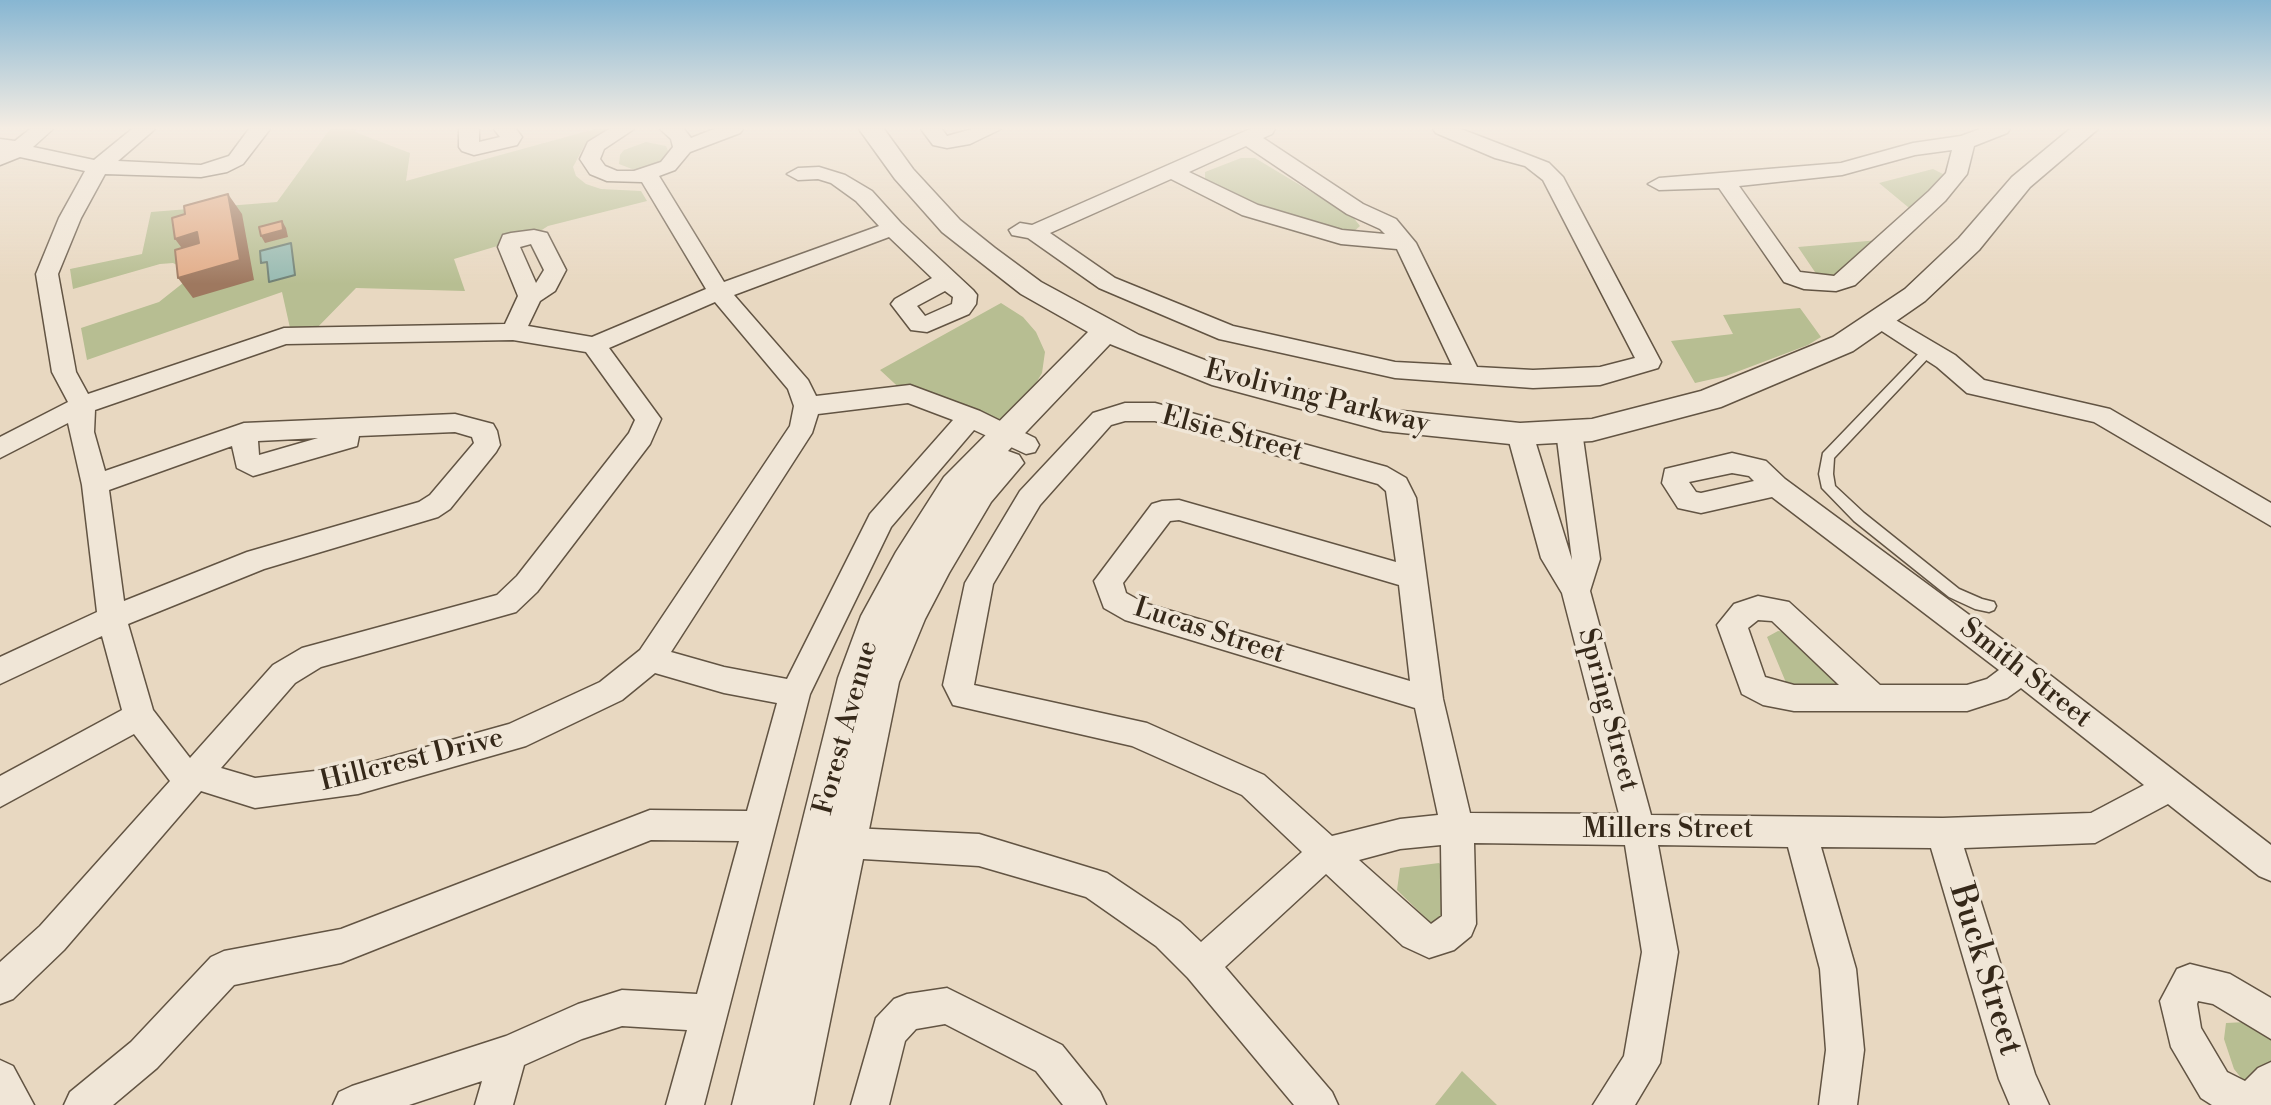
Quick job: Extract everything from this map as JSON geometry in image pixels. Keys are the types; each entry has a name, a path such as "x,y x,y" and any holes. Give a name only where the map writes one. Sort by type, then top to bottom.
{"street":[{"name":"Hillcrest Drive","path":"91,181 70,218 47,274 64,372 82,405 81,432 95,485 112,618 139,716 181,771 195,778 255,793 358,780 515,736 611,691 651,659 803,427 807,406"},
{"path":"651,181 719,292 799,386 807,406 910,394 971,417 1016,439"},
{"path":"840,181 864,196 947,280"},
{"name":"Evoliving Parkway","path":"910,181 951,226 1031,288 1118,336 1223,378 1383,420 1433,428 1520,434 1592,430 1710,399 1843,344 1915,295 1969,244 2023,181"},
{"path":"1144,181 1026,231 1107,283 1227,333 1395,370 1533,379 1600,376 1649,362 1554,181"},
{"path":"1190,181 1250,210 1341,237 1405,243"},
{"path":"1318,181 1355,209 1388,224 1405,243 1469,376"},
{"path":"1725,181 1792,277 1804,282 1836,284 1847,280 1950,181"},
{"path":"1659,184 1729,181"},
{"path":"0,449 82,405 284,336 513,332 594,345 719,292 893,228"},
{"path":"513,332 530,296"},
{"path":"1882,320 1929,350 1976,387 2101,415 2271,516"},
{"name":"Forest Avenue","path":"755,1105 881,682 908,617 979,493 1016,439 1118,336"},
{"path":"0,986 52,938 284,674 313,657 506,604 527,584 641,437 648,419 594,345"},
{"name":"Elsie Street","path":"1125,412 1155,412 1387,477 1397,485 1402,498 1428,699 1457,828 1459,924 1442,938 1429,941 1415,934 1253,785 1136,733 964,696 958,685 979,583 1030,498 1102,419 1125,412"},
{"path":"685,1105 757,826 795,694 880,521 971,417"},
{"path":"0,671 112,618 257,560 428,510 440,502 487,445 484,431 455,423 244,432 95,485"},
{"name":"Spring Street","path":"1569,431 1586,559 1576,591"},
{"name":"Spring Street","path":"1520,434 1555,558 1576,591 1639,830 1660,952 1641,1063 1612,1105"},
{"name":"Smith Street","path":"1776,486 2022,671 2271,865"},
{"name":"Lucas Street","path":"1413,578 1179,510 1162,511 1108,581 1114,600 1135,612 1428,699"},
{"path":"651,659 724,680 795,694"},
{"path":"1872,697 1967,698 1996,689 2022,671"},
{"path":"0,792 139,716"},
{"name":"Millers Street","path":"1201,966 1325,853 1400,834 1457,828 1943,833 2095,828 2170,787"},
{"path":"83,1105 144,1055 224,969 341,946 650,825 757,826"},
{"path":"1800,831 1838,969 1845,1050 1838,1105"},
{"name":"Buck Street","path":"1943,833 2018,1079 2030,1105"},
{"path":"831,842 979,850 1095,884 1168,934 1201,966 1319,1105"},
{"name":"Forest Avenue","path":"790,1105 831,842"},
{"path":"2271,1021 2243,1000 2217,987 2190,982 2178,1001 2184,1034 2214,1085 2237,1099 2253,1100 2271,1081"},
{"path":"870,1105 889,1031 907,1012 947,1006 1049,1058 1085,1104"},
{"path":"352,1105 509,1053 578,1022 622,1008 709,1013"},
{"path":"494,1105 509,1053"},
{"path":"0,1079 15,1105"}],"lane":[{"path":"1929,350 1828,456 1826,474 1829,488 1859,517 1954,593 1989,606"}],"green space":[{"path":"293,181 582,181 601,189 641,191 647,201 548,226 534,235 454,259 465,291 356,288 311,334 292,337 282,292 87,360 81,328 159,302 183,283 181,267 173,263 160,264 73,289 70,269 142,254 151,212 277,202"},
{"path":"1206,181 1292,181 1353,217 1360,226 1352,233 1266,209"},
{"path":"1888,181 1944,181 1914,212 1879,183"},
{"path":"1891,239 1845,278 1817,275 1798,247"},
{"path":"1001,303 1023,317 1036,332 1045,352 1042,373 1030,393 996,424 907,395 880,370"},
{"path":"1800,308 1821,337 1808,345 1726,376 1695,383 1671,341 1733,334 1723,315"},
{"path":"1778,631 1794,633 1847,683 1846,694 1787,685 1767,637"},
{"path":"1439,863 1455,877 1448,921 1431,923 1397,890 1400,868"},
{"path":"2246,1022 2271,1033 2271,1095 2246,1084 2234,1069 2224,1039 2226,1023"},
{"path":"1462,1071 1497,1105 1435,1105"}],"water":[{"path":"291,243 295,275 269,282 267,262 261,263 260,251"}],"building":[{"path":"228,194 240,260 178,278 175,250 199,243 197,232 175,239 172,218 185,214 184,206"},
{"path":"282,221 283,230 261,236 259,227"}]}
